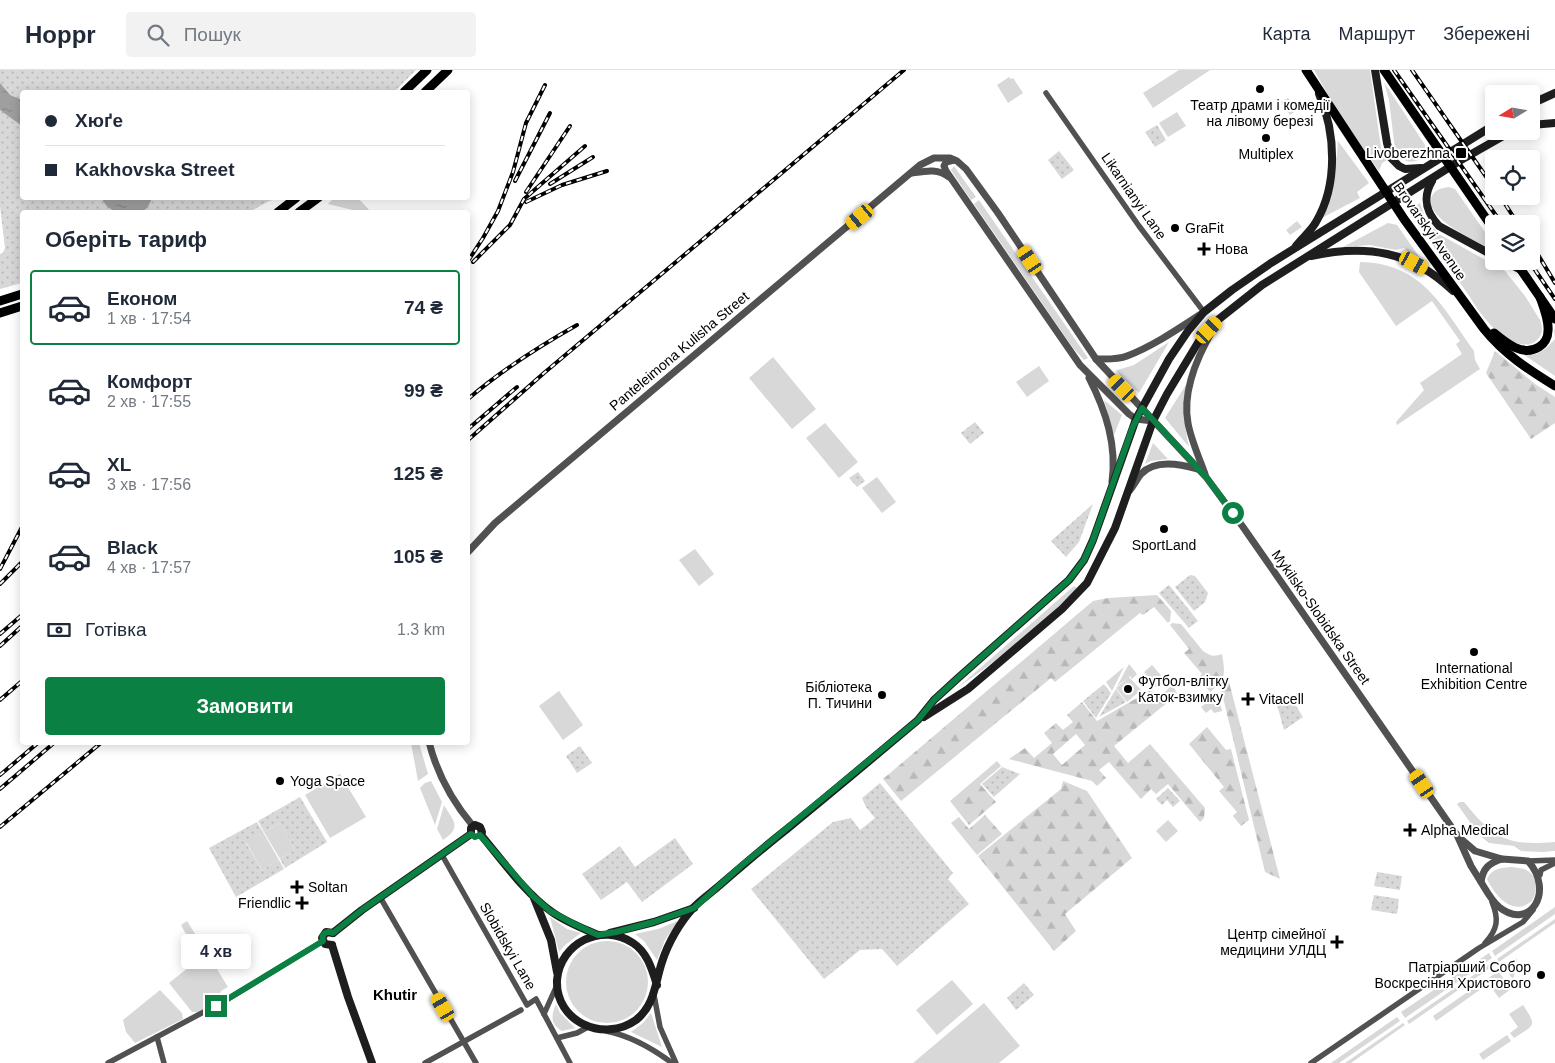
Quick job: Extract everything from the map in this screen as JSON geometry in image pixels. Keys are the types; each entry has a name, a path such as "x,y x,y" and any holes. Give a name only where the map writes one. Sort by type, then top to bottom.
{"main road":[{"path":"406,90 427,70"},
{"path":"427,90 448,70"},
{"name":"Brovarskyi Avenue","path":"1306,70 1404,220 1468,309 1492,339 1516,361 1555,386"},
{"path":"1375,70 1391,158 1399,166 1406,169 1427,166"},
{"path":"1384,70 1485,216"},
{"path":"1291,251 1315,223 1325,199 1332,170 1332,149 1328,118 1315,86"},
{"path":"1540,100 1555,93"},
{"path":"1540,124 1555,123"},
{"path":"918,720 934,700 1069,580 1084,560 1110,494 1136,419 1169,359 1204,312 1232,290 1291,251 1485,131"},
{"path":"533,896 551,940 559,995 563,1006 571,1016 588,1027 602,1030 625,1026 636,1019 645,1010 654,995 662,962 669,946 694,908 741,866 918,720 968,689 1081,591 1095,570 1116,528 1153,421 1199,340 1220,319 1262,285 1461,160 1496,140"},
{"path":"1434,178 1428,187 1425,197 1426,206 1432,218 1439,226 1485,251"},
{"path":"281,210 293,200"},
{"path":"302,210 315,200"},
{"path":"1304,258 1326,253 1372,251 1398,256 1442,281 1468,309 1502,340 1518,349 1531,350 1540,347 1548,334 1547,319 1540,297"},
{"path":"1521,270 1555,319"},
{"path":"0,300 20,295"},
{"path":"0,313 20,307"},
{"path":"332,945 326,945 323,941 325,933 333,933 380,897 442,855 472,830 475,837 480,835 533,896 560,917 598,935"},
{"path":"557,980 561,965 567,955 580,942 598,935 654,922 694,908"},
{"path":"332,945 336,939 333,933"},
{"path":"608,934 622,937 634,944 645,955 652,968 657,985"},
{"path":"332,945 348,998 372,1063"}],"street":[{"name":"Likarnianyi Lane","path":"1046,92 1150,241 1204,312"},
{"name":"Panteleimona Kulisha Street","path":"470,550 502,516 910,173 934,158 950,158 957,161"},
{"path":"957,161 950,160 944,166 951,179 1086,373 1105,415 1113,448 1114,467 1110,494"},
{"name":"Mykilsko-Slobidska Street","path":"957,161 966,169 998,213 1096,359 1206,477 1328,648 1457,835 1471,866 1481,882"},
{"path":"910,173 932,170 951,179"},
{"path":"1096,359 1126,356 1204,312"},
{"path":"1206,477 1194,445 1188,421 1187,398 1191,378 1204,345 1220,319"},
{"path":"1086,373 1129,414 1136,419 1153,421"},
{"path":"1130,491 1142,473 1150,467 1166,464 1199,469"},
{"path":"430,745 435,762 450,794 472,830"},
{"name":"Mykilsko-Slobidska Street","path":"1457,835 1475,851 1502,859"},
{"name":"Slobidskyi Lane","path":"442,855 527,1005 536,999 570,1063"},
{"path":"1533,910 1525,913 1509,913 1497,906 1481,882 1482,872 1492,862 1502,859 1555,861"},
{"path":"1310,1063 1479,948 1523,922 1541,898 1542,884 1540,875 1528,861"},
{"path":"1540,875 1541,870 1555,861"},
{"path":"380,897 462,1042 476,1063"},
{"path":"1479,948 1491,937 1497,921 1497,914 1492,900"},
{"path":"108,1063 193,1019 323,941"},
{"path":"544,1014 557,980"},
{"path":"654,995 660,1027 676,1063"},
{"path":"425,1063 521,1010"},
{"path":"557,1038 577,1033 588,1027"},
{"path":"602,1030 618,1033 638,1041 672,1063"},
{"path":"157,1036 164,1063"}],"green space":[{"path":"0,70 416,70 396,90 20,90 20,200 272,200 253,210 20,210 20,284 0,289 0,254 3,253 5,248 0,206"},
{"path":"1179,70 1210,70 1153,108 1143,93"},
{"path":"1314,70 1370,70 1381,148 1387,160 1382,163 1379,171 1344,123"},
{"path":"1009,77 1013,78 1023,93 1008,103 997,85"},
{"path":"1384,82 1425,145 1424,157 1419,160 1411,162 1405,160 1395,150 1389,100"},
{"path":"1288,98 1297,110 1290,115 1281,102"},
{"path":"1177,112 1186,126 1168,137 1159,123"},
{"path":"1157,125 1166,140 1155,147 1145,132"},
{"path":"1338,141 1369,183 1357,192 1360,198 1320,219 1335,176"},
{"path":"1059,151 1074,170 1062,179 1048,160"},
{"path":"954,166 976,197 971,200 951,170"},
{"path":"1443,188 1455,189 1485,232 1485,246 1455,230 1437,215 1432,207 1431,199 1434,193"},
{"path":"332,200 360,200 369,210 353,210 328,204"},
{"path":"979,200 1088,358 1084,360 1073,348 974,204"},
{"path":"1420,203 1425,218 1439,234 1485,260 1485,270 1505,271 1525,296 1540,320 1542,331 1536,341 1530,344 1516,343 1491,326 1409,212"},
{"path":"1297,221 1302,227 1290,235 1286,230"},
{"path":"1388,223 1397,225 1420,258 1409,253 1404,248 1396,250 1370,245 1343,247"},
{"path":"1360,262 1381,264 1399,270 1415,279 1428,290 1440,303 1474,351 1475,360 1480,369 1397,425 1396,422 1424,390 1420,383 1462,354 1456,344 1460,341 1432,301 1396,326 1359,272"},
{"path":"1555,339 1555,376 1523,354 1537,354"},
{"path":"1169,342 1139,393 1116,371 1134,365"},
{"path":"1495,351 1535,384 1555,397 1555,423 1531,439 1486,373"},
{"path":"773,357 816,409 792,429 749,378"},
{"path":"1039,366 1049,381 1027,397 1016,382"},
{"path":"1189,380 1184,414 1189,447 1165,418"},
{"path":"1104,400 1122,415 1114,435"},
{"path":"975,422 984,433 970,444 961,433"},
{"path":"825,423 858,462 839,478 806,438"},
{"path":"1153,443 1168,459 1151,461 1145,464"},
{"path":"858,472 865,481 857,487 849,478"},
{"path":"877,477 896,502 882,513 862,488"},
{"path":"1093,504 1079,542 1066,557 1051,541"},
{"path":"695,549 714,574 699,586 679,560"},
{"path":"1190,575 1195,576 1208,593 1205,602 1194,611 1175,587"},
{"path":"1169,585 1198,621 1189,628 1159,593"},
{"path":"1074,586 1077,588 1049,616 1004,654 956,689"},
{"path":"1157,595 1171,611 1168,623 1154,607 1143,615 1140,613 1055,682 1051,678 901,801 883,779 1093,601 1108,598"},
{"path":"1172,623 1181,624 1205,653 1214,656 1222,654 1224,675 1210,692 1198,677 1202,674 1184,653 1189,649 1170,625"},
{"name":"Футбол-влітку Каток-взимку","path":"1129,664 1137,674 1132,679 1129,677 1141,690 1127,702 1116,688 1128,678 1117,686"},
{"path":"1152,665 1165,680 1156,687 1144,672"},
{"path":"1124,667 1112,691 1106,682"},
{"path":"1228,678 1280,879 1265,872 1221,689"},
{"path":"1104,684 1111,693 1096,718 1083,701"},
{"path":"1170,687 1174,688 1177,693 1169,700 1164,693"},
{"path":"1116,689 1126,702 1099,717"},
{"path":"559,691 583,725 563,740 539,706"},
{"path":"1149,691 1161,693 1168,702 1114,746 1128,763 1150,744 1205,808 1204,818 1200,822 1168,784 1156,794 1151,789 1141,799 1109,762 1099,770 1106,778 1097,786 1092,781 1009,759 1025,748 1034,758 1052,743 1044,733 1056,723 1063,730 1073,722 1067,715 1082,702 1097,721","holes":["1076,734 1085,745 1062,765 1053,754"]},
{"path":"1288,693 1303,717 1284,730 1276,701"},
{"path":"1218,694 1222,711 1214,713 1211,709 1206,713 1201,707"},
{"path":"1207,727 1226,750 1231,749 1249,820 1241,826 1233,816 1237,812 1219,791 1224,787 1189,744"},
{"path":"411,745 420,745 428,774 418,781"},
{"path":"580,746 592,763 577,773 566,756"},
{"path":"997,761 1001,766 980,784 996,802 969,825 950,801"},
{"path":"1002,767 1020,774 994,797 982,784"},
{"path":"340,774 366,817 330,838 305,795"},
{"path":"431,781 442,802 435,825 420,788 425,783"},
{"path":"1063,781 1087,791 1132,858 1065,914 1076,931 1054,951 978,856 1061,789"},
{"path":"880,783 953,873 948,879 969,904 897,966 882,949 860,950 824,979 751,889 833,822 851,818 860,830 875,818 866,807 862,798"},
{"path":"1168,788 1180,801 1173,807 1167,800 1162,805 1156,799"},
{"path":"300,797 327,842 285,868 280,859 295,850 280,823 264,832 258,821"},
{"path":"1464,802 1493,832 1513,841 1525,843 1555,842 1555,851 1521,851 1514,846 1489,843 1479,835 1457,804"},
{"path":"444,805 453,820 454,828 443,840 437,829"},
{"path":"985,815 1002,834 977,855 951,823 959,817 969,829"},
{"path":"1168,820 1178,831 1166,842 1156,831"},
{"path":"257,822 263,832 246,843 262,870 279,860 284,869 236,897 209,848"},
{"path":"280,823 295,850 280,859 264,832"},
{"path":"263,832 279,860 262,870 246,842"},
{"path":"675,838 693,864 642,902 627,882 601,900 582,874 620,846 635,867"},
{"path":"1512,867 1529,871 1536,883 1532,901 1518,907 1512,906 1500,898 1487,879 1494,871"},
{"path":"1377,872 1402,876 1400,890 1374,886"},
{"path":"1374,895 1399,899 1397,914 1371,910"},
{"path":"1555,907 1555,914 1495,956 1492,951"},
{"path":"550,917 567,929 581,933 559,952"},
{"path":"1555,919 1555,923 1499,962 1497,959"},
{"path":"187,921 228,987 221,991 218,1001 197,1012 192,1012 169,983 199,959 181,925"},
{"path":"678,921 665,940 657,960 644,941 635,934 658,929"},
{"path":"607,941 623,944 636,953 645,966 648,982 645,998 636,1011 623,1020 607,1023 591,1020 578,1011 569,998 566,982 569,966 578,953 591,944"},
{"path":"1489,953 1492,958 1405,1018 1401,1012"},
{"path":"1517,958 1514,977 1512,978 1504,967"},
{"path":"1494,961 1496,964 1409,1024 1407,1021"},
{"path":"1498,971 1511,989 1499,998 1486,980"},
{"path":"952,980 973,1004 937,1035 916,1010"},
{"path":"1485,980 1488,984 1436,1021 1433,1016"},
{"path":"1024,983 1034,995 1016,1010 1007,998"},
{"path":"160,990 182,1013 183,1019 135,1043 126,1032 123,1020"},
{"path":"984,1003 1020,1046 999,1063 913,1063"},
{"path":"556,1004 560,1013 575,1028 562,1031 555,1026 553,1012"},
{"path":"1523,1005 1531,1018 1532,1025 1514,1038 1510,1033 1518,1027 1509,1014"},
{"path":"651,1013 662,1047 631,1032 643,1023"},
{"path":"1397,1017 1400,1021 1339,1063 1331,1063"},
{"path":"1403,1023 1405,1025 1351,1063 1345,1063"},
{"path":"1507,1035 1511,1041 1483,1060 1479,1054"}],"water":[{"path":"0,83 10,95 20,99 20,125 0,110"},
{"path":"103,200 151,200 145,210 112,210"}],"railway":[{"path":"470,438 544,373 904,70"},
{"path":"1394,70 1496,215"},
{"path":"1412,70 1485,175"},
{"path":"470,258 498,211 513,172 526,123 545,85"},
{"path":"515,181 550,113"},
{"path":"526,192 570,126"},
{"path":"473,262 510,225 524,199 585,146"},
{"path":"550,184 593,157"},
{"path":"526,202 562,185 607,171"},
{"path":"1506,205 1512,215"},
{"path":"1540,258 1555,283"},
{"path":"1535,270 1555,299"},
{"path":"470,397 521,359 577,325"},
{"path":"470,427 517,387"},
{"path":"0,569 20,531"},
{"path":"0,584 20,564"},
{"path":"0,634 20,617"},
{"path":"0,646 20,628"},
{"path":"0,700 20,683"},
{"path":"0,775 35,745"},
{"path":"0,789 51,745"},
{"path":"0,827 98,745"}],"place":[{"name":"Театр драми і комедії на лівому березі","path":"1260,89"},
{"name":"Multiplex","path":"1266,138"},
{"name":"Livoberezhna","path":"1461,153"},
{"name":"GraFit","path":"1175,228"},
{"name":"Нова","path":"1204,249"},
{"name":"SportLand","path":"1164,529"},
{"name":"International Exhibition Centre","path":"1474,652"},
{"name":"Футбол-влітку Каток-взимку","path":"1128,689"},
{"name":"Бібліотека П. Тичини","path":"882,695"},
{"name":"Vitacell","path":"1248,699"},
{"name":"Yoga Space","path":"280,781"},
{"name":"Alpha Medical","path":"1410,830"},
{"name":"Soltan","path":"297,887"},
{"name":"Friendlic","path":"302,903"},
{"name":"Центр сімейної медицини УЛДЦ","path":"1337,942"},
{"name":"Патріарший Собор Воскресіння Христового","path":"1541,975"}],"district":[{"name":"Khutir","path":"395,995"}],"route":[{"path":"216,1006 323,941 325,933 333,933 378,898 471,834 475,837 480,835 533,896 550,911 598,935 654,922 694,908 741,866 918,720 934,700 1069,580 1084,560 1093,540 1132,429 1142,408 1206,477 1233,513"}]}
